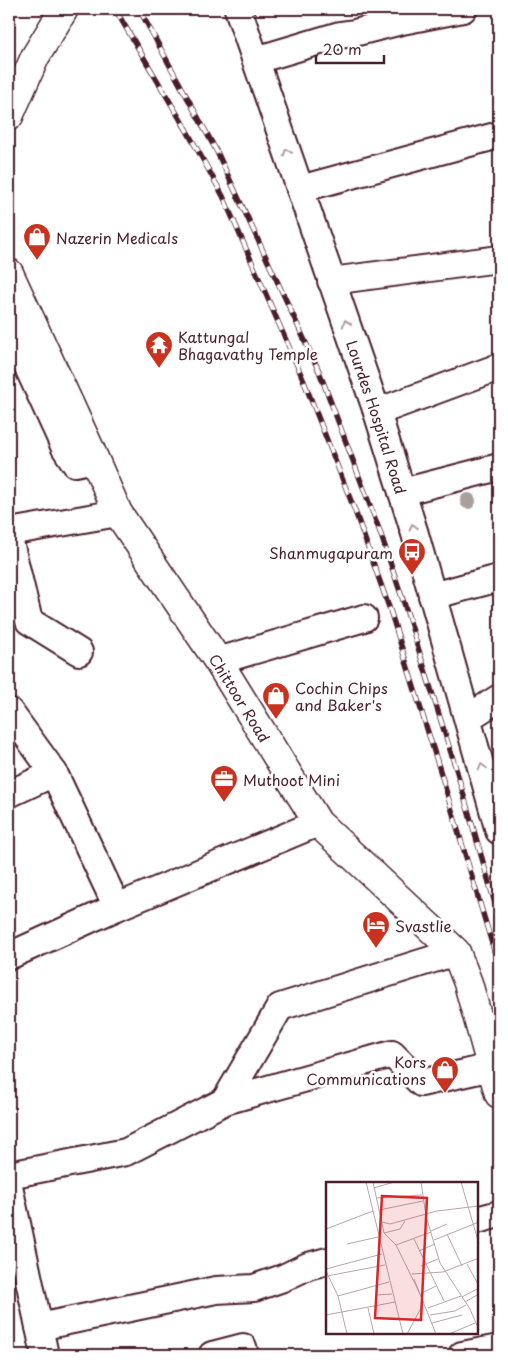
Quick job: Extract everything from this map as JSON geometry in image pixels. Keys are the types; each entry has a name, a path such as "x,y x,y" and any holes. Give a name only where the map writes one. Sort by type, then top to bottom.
{"main road":[{"path":"9,116 35,57 64,9"},
{"name":"Chittoor Road","path":"9,273 118,513 218,661 318,823 456,952 468,983 499,1094"}],"street":[{"name":"Lourdes Hospital Road","path":"238,9 377,412 415,534 499,831"},
{"path":"256,60 340,35 464,9"},
{"path":"300,189 499,136"},
{"path":"331,281 499,259"},
{"path":"9,326 65,448 75,463 92,454"},
{"path":"377,412 499,367"},
{"path":"402,492 499,467"},
{"path":"9,532 118,513"},
{"path":"9,538 17,606 30,622 78,652"},
{"path":"432,596 499,578"},
{"path":"218,661 364,618"},
{"path":"468,718 499,698"},
{"path":"9,711 54,773 117,907"},
{"path":"9,794 54,773"},
{"path":"9,956 117,907 318,823"},
{"path":"225,1101 280,1007 456,952"},
{"path":"9,1175 126,1152 225,1101 392,1054 422,1083 492,1068"},
{"path":"9,1186 45,1355"},
{"path":"478,1220 499,1214"},
{"path":"39,1326 216,1290 254,1288 283,1278 308,1266 326,1261"},
{"path":"212,1355 243,1348 245,1355"},
{"path":"462,1355 499,1348"}],"railway":[{"path":"115,9 223,196 303,379 355,511 390,610 499,967"},
{"path":"139,9 217,152 319,371 379,529 405,606 457,772 499,917"}],"place":[{"name":"Nazerin Medicals","path":"37,261"},
{"name":"Kattungal Bhagavathy Temple","path":"159,369"},
{"name":"Shanmugapuram","path":"412,576"},
{"name":"Cochin Chips and Baker's","path":"276,720"},
{"name":"Muthoot Mini","path":"224,803"},
{"name":"Svastlie","path":"376,949"},
{"name":"Kors Communications","path":"445,1094"}]}
